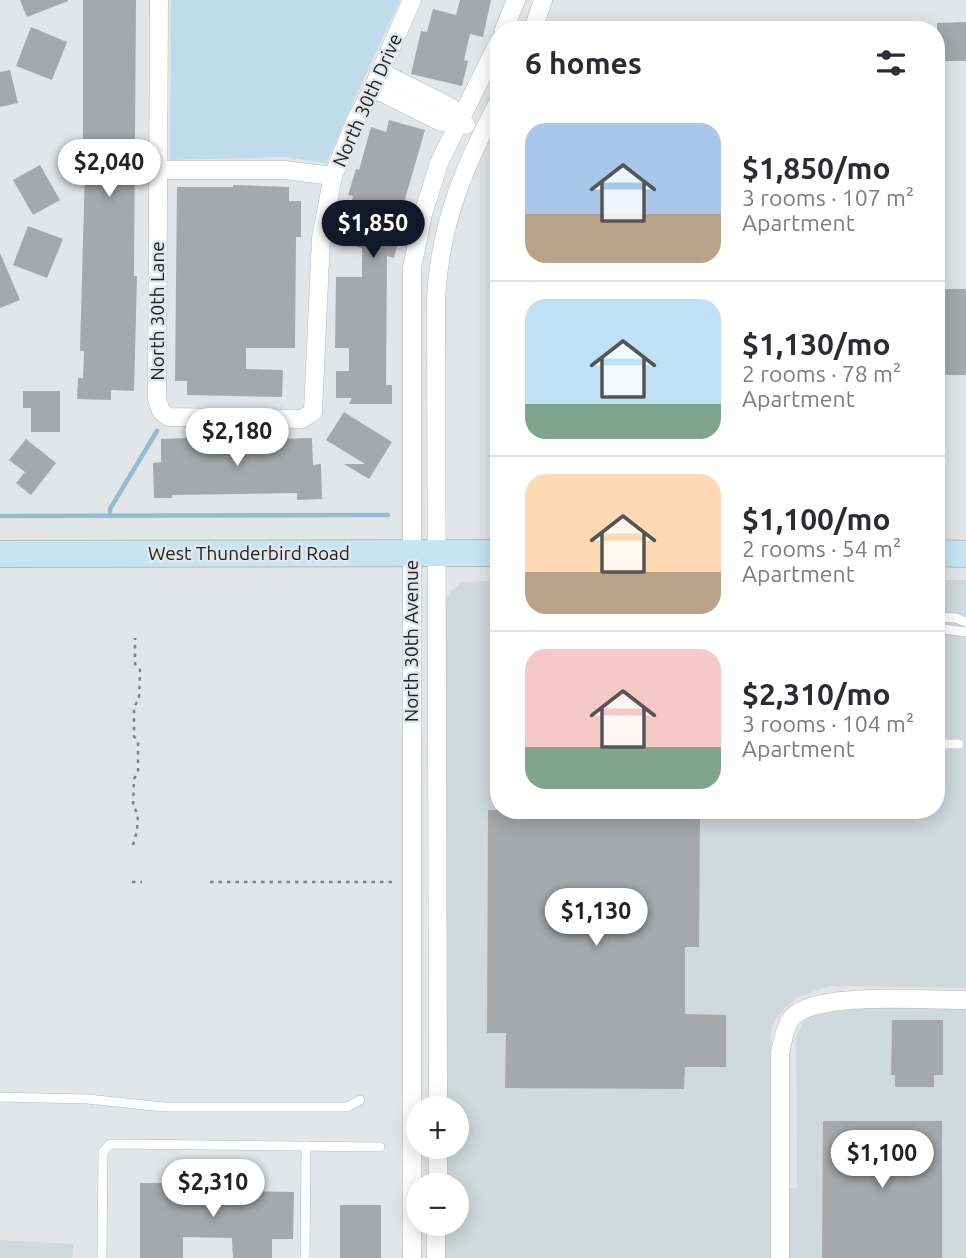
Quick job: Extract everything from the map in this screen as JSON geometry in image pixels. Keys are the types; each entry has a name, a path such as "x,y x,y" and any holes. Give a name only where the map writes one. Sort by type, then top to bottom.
{"main road":[{"name":"West Thunderbird Road","path":"0,554 490,553"},
{"path":"945,553 966,554"}],"street":[{"name":"North 30th Lane","path":"159,0 158,399 161,411 167,417 302,419 313,412"},
{"name":"North 30th Drive","path":"313,412 321,239 334,176 356,120 377,80 412,0"},
{"path":"508,21 516,0"},
{"path":"536,21 543,0"},
{"name":"North 30th Avenue","path":"438,1096 424,553 412,268 430,187 490,59"},
{"path":"377,80 441,122 459,122 481,133"},
{"name":"North 30th Avenue","path":"412,1258 424,553 438,264 452,204 467,163 490,118"},
{"path":"157,170 285,170 334,176"},
{"path":"780,1258 780,1053 793,1015 813,1005 836,1000 966,1000"},
{"path":"436,1236 436,1258"}],"lane":[{"path":"945,617 966,622"},
{"path":"945,629 966,632"},
{"path":"945,744 960,744"},
{"path":"0,1097 87,1099 164,1107 347,1107 360,1100"},
{"path":"102,1258 103,1152 110,1144 380,1147"},
{"path":"305,1258 306,1146"}],"path":[{"path":"133,845 138,814 133,806 134,779 138,772 134,707 139,699 135,638"},
{"path":"132,881 142,881"},
{"path":"209,881 395,882"}],"shaded area":[{"path":"171,0 400,1 327,163 285,157 170,160"},
{"path":"945,580 966,580 966,988 829,986 798,997 775,1019 771,1031 770,1188 797,1188 796,1037 804,1021 818,1009 830,1007 966,1009 966,1258 445,1258 445,1236 469,1236 469,1173 446,1173 446,1159 469,1159 469,1096 446,1096 446,602 449,593 462,582 490,581 490,819 945,819"},
{"path":"0,1240 73,1244 73,1258 0,1258"}],"building":[{"path":"20,0 68,0 68,1 27,17"},
{"path":"83,0 136,0 134,276 137,276 134,391 111,390 111,400 77,399 78,378 83,378 84,351 80,351 85,168"},
{"path":"460,0 491,0 483,37 470,34 464,60 468,61 462,86 411,74 421,31 427,32 433,9 456,15"},
{"path":"966,22 966,61 945,61 945,23"},
{"path":"31,27 67,42 52,80 16,66"},
{"path":"10,70 18,103 0,107 0,72"},
{"path":"389,120 425,130 399,220 401,221 396,238 399,239 394,258 387,256 386,385 392,385 392,404 349,404 352,398 336,398 336,371 349,371 349,348 335,348 336,277 362,277 362,248 340,242 353,196 348,195 356,169 359,170 371,127 386,132"},
{"path":"40,165 60,200 33,215 13,180"},
{"path":"177,187 289,187 289,201 301,201 301,237 296,237 295,348 246,348 246,369 283,370 282,397 187,395 187,381 175,381"},
{"path":"28,226 63,239 47,278 13,265"},
{"path":"0,253 20,300 0,308"},
{"path":"945,289 966,289 966,375 945,375"},
{"path":"23,391 60,391 60,432 31,432 31,408 23,408"},
{"path":"344,412 392,442 369,479 344,464 365,464 326,440"},
{"path":"312,438 313,465 321,464 322,499 297,500 297,493 172,495 172,498 154,498 153,463 161,462 161,439"},
{"path":"26,439 56,463 31,495 16,483 25,472 9,460"},
{"path":"488,810 490,819 700,819 699,947 685,947 685,1014 726,1015 726,1067 685,1067 684,1089 505,1088 506,1033 487,1033"},
{"path":"892,1020 943,1020 943,1075 934,1075 934,1087 895,1087 895,1075 891,1075"},
{"path":"823,1121 942,1121 942,1258 822,1258"},
{"path":"140,1183 184,1183 184,1190 294,1192 293,1239 272,1239 272,1258 233,1258 232,1238 183,1237 183,1258 140,1258"},
{"path":"340,1205 381,1205 381,1258 340,1258"}],"waterway":[{"path":"110,516 110,509 157,431"},
{"path":"0,516 388,515"}]}
